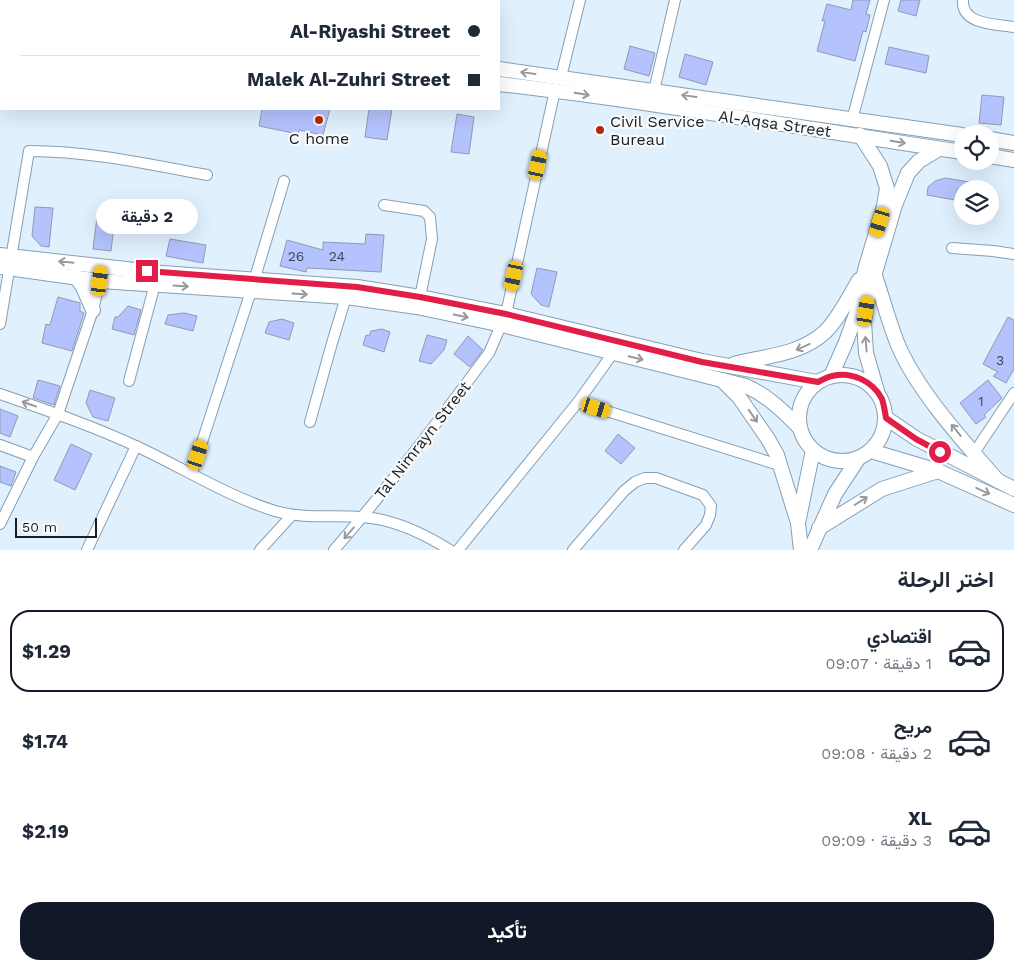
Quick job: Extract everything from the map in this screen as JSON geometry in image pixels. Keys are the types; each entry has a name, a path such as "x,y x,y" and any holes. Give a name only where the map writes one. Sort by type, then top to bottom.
{"street":[{"name":"Tal Nimrayn Street","path":"334,550 490,353 504,319 558,84 580,0"},
{"path":"654,91 675,0"},
{"path":"852,120 884,0"},
{"path":"963,0 963,8 973,20 1014,27"},
{"name":"Al-Aqsa Street","path":"500,69 558,84 954,151"},
{"name":"Al-Aqsa Street","path":"500,84 558,84 654,91 954,134"},
{"path":"860,135 880,166 887,188 870,273 864,322 866,353 886,418 880,439 871,451 858,459 846,462 834,461 823,457 813,450 805,440 800,428 799,415 808,391 818,382 831,376 844,374 856,376 868,382 877,391"},
{"path":"999,140 1014,142"},
{"path":"831,376 846,342 908,173 919,161 939,149"},
{"path":"0,324 6,262 29,151 53,151 126,159 207,174"},
{"path":"999,158 1014,160"},
{"path":"192,473 284,181"},
{"path":"384,206 424,211 430,216 432,239 420,297"},
{"path":"952,248 1014,254"},
{"path":"6,262 102,266 504,319 728,366 818,382"},
{"path":"6,262 100,281 155,284 357,287 420,297 504,319 612,353 746,386 762,394 775,404 800,428"},
{"path":"0,524 33,457 58,414 94,310 102,266"},
{"path":"728,366 796,350 813,342 826,331 870,273"},
{"path":"870,273 898,345 910,368 926,394 998,481"},
{"path":"76,277 94,310"},
{"path":"129,381 155,284"},
{"path":"310,422 346,298"},
{"path":"458,550 578,402 612,353"},
{"path":"722,379 739,397 768,439 779,465 798,523 801,550"},
{"path":"974,453 1014,393"},
{"path":"0,394 58,414 136,446 254,503 292,515 362,517 388,522 410,528 450,550"},
{"path":"578,402 779,465"},
{"path":"886,418 916,439 1014,489"},
{"path":"0,444 33,457"},
{"path":"87,550 136,446"},
{"path":"798,523 813,450"},
{"path":"871,451 938,471 1014,505"},
{"path":"810,550 835,494 858,459"},
{"path":"820,528 882,489 938,471"},
{"path":"573,550 624,491 635,482 645,478 656,478 703,495 711,506 706,525 684,550"},
{"path":"260,550 292,515"}],"building":[{"path":"853,0 870,0 866,14 870,15 866,32 863,31 855,61 817,51 825,21 822,21 827,4 851,10"},
{"path":"901,0 920,0 916,16 898,11"},
{"path":"630,46 655,53 649,76 624,69"},
{"path":"889,47 929,56 926,73 885,64"},
{"path":"685,54 713,62 706,85 679,77"},
{"path":"982,95 1004,97 1001,125 979,123"},
{"path":"262,110 330,110 323,135 299,130 298,134 259,126"},
{"path":"369,110 392,110 387,140 365,137"},
{"path":"457,114 474,117 469,154 451,152"},
{"path":"945,178 957,180 954,180 954,200 927,195 928,187 935,181"},
{"path":"35,207 53,208 49,247 41,246 32,236"},
{"path":"97,217 115,218 111,251 93,249"},
{"path":"366,234 384,235 381,272 307,268 306,272 280,266 287,240 323,250 323,242 365,244"},
{"path":"170,239 206,245 203,263 166,256"},
{"path":"537,268 557,272 549,307 541,305 531,294"},
{"path":"58,297 80,303 80,311 84,313 72,351 42,343 46,324 50,325"},
{"path":"128,306 141,310 134,335 112,329 115,317 118,317"},
{"path":"184,313 197,316 193,331 165,324 168,315"},
{"path":"1008,317 1014,320 1014,369 1006,383 993,376 998,372 983,364"},
{"path":"282,319 294,323 289,340 265,333 269,322"},
{"path":"382,329 390,332 384,352 363,345 366,335 369,336 371,331"},
{"path":"427,335 447,340 444,350 431,364 419,361"},
{"path":"468,336 483,350 470,367 454,354"},
{"path":"38,380 60,386 54,405 33,398"},
{"path":"988,380 1002,398 984,415 986,417 976,424 960,403"},
{"path":"90,390 115,398 108,421 93,417 86,403"},
{"path":"0,409 18,416 10,437 0,433"},
{"path":"618,434 635,448 621,464 605,451"},
{"path":"71,444 92,454 75,490 54,480"},
{"path":"0,466 16,472 11,486 0,482"}],"place":[{"name":"C home","path":"319,120"},
{"name":"Civil Service Bureau","path":"600,130"}],"route":[{"path":"147,271 357,287 506,314 702,362 818,382 831,376 844,374 856,376 868,382 877,391 882,400 886,418 916,439 940,452"}]}
